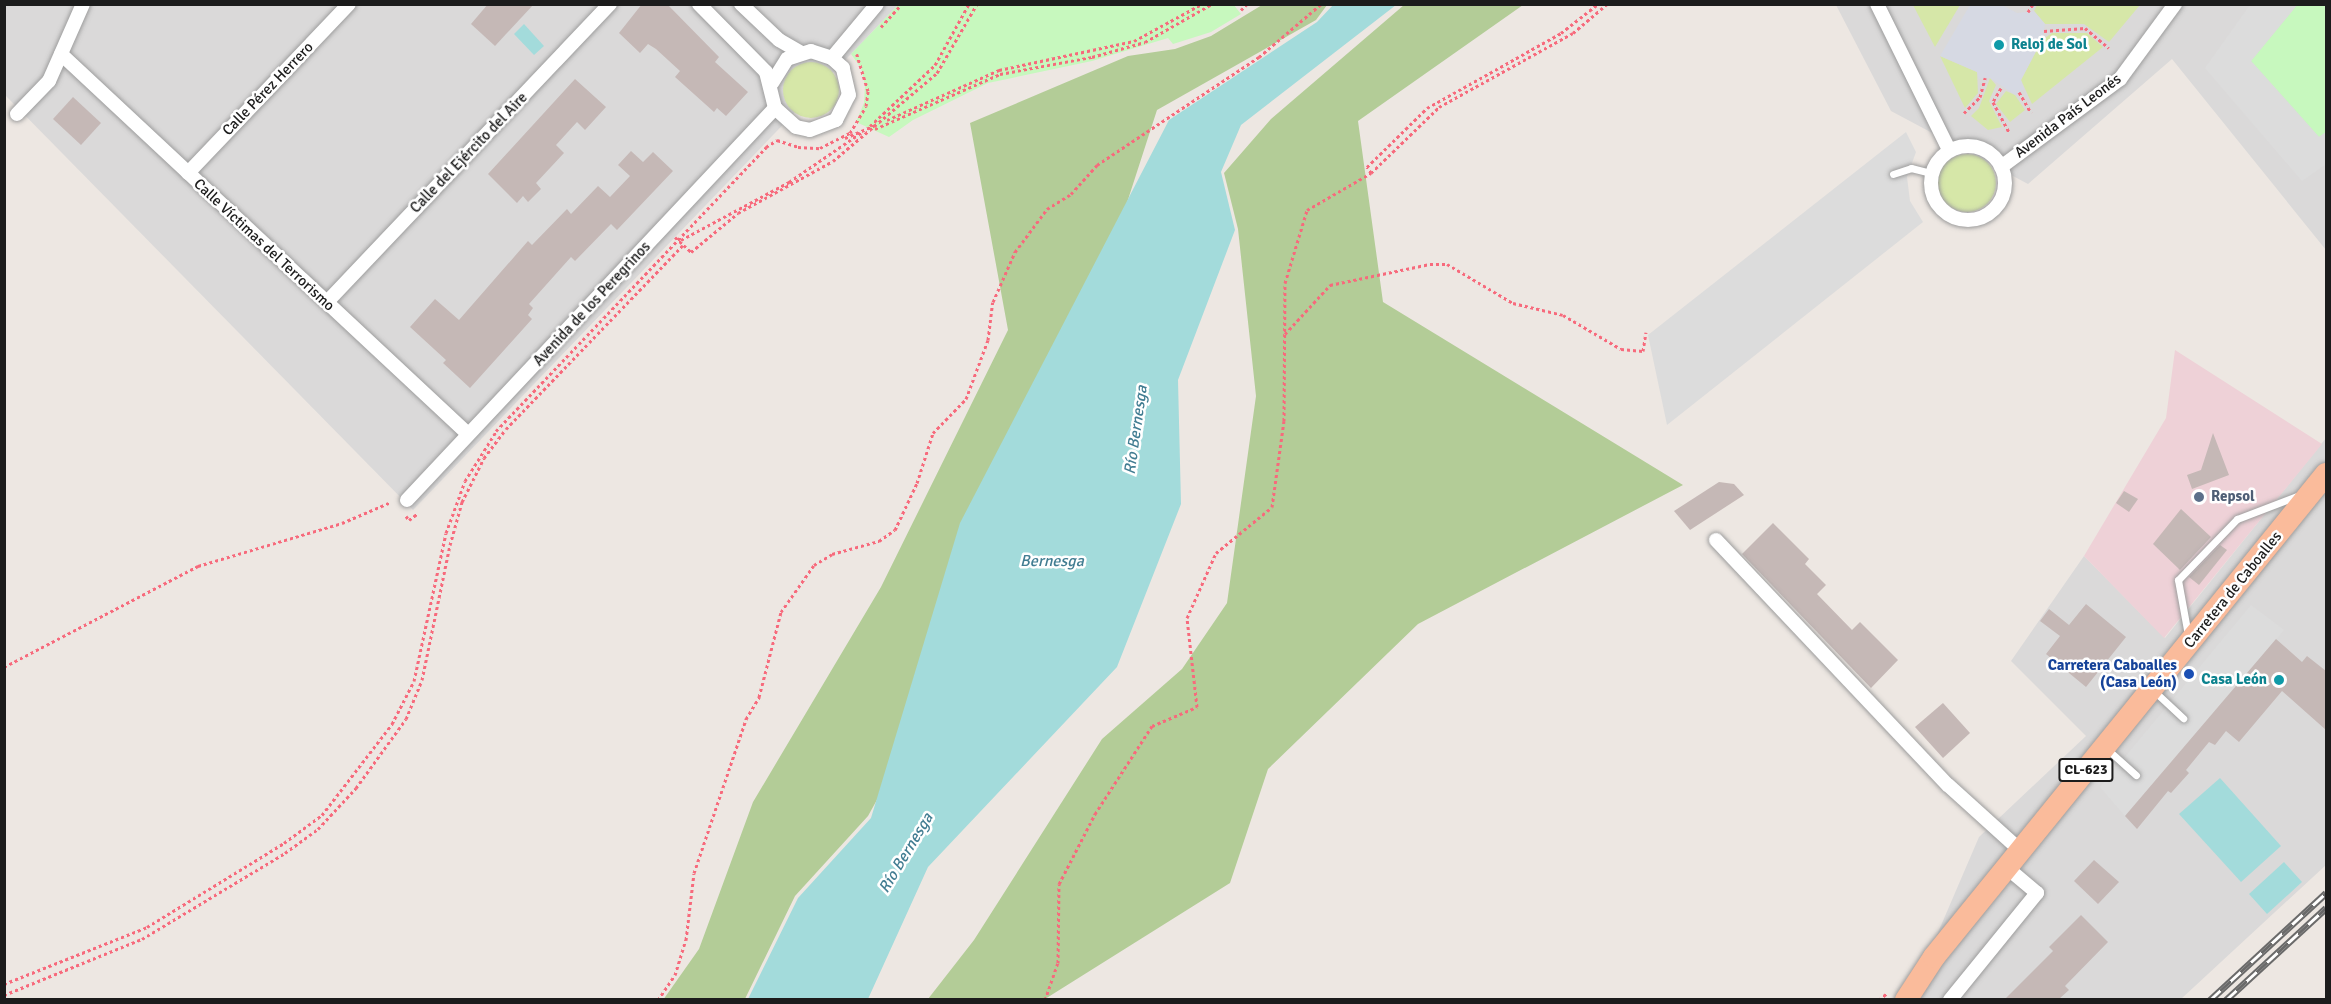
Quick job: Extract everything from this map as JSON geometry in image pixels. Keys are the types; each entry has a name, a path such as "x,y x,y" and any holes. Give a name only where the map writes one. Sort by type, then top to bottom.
{"main road":[{"name":"Carretera de Caboalles","path":"1906,999 1934,957 2320,482"},
{"name":"Carretera de Caboalles","path":"1889,999 1934,957"}],"street":[{"path":"17,114 49,81 83,4"},
{"name":"Calle Pérez Herrero","path":"188,174 349,4"},
{"name":"Calle del Ejército del Aire","path":"327,302 610,4"},
{"path":"699,4 758,63 772,83"},
{"path":"741,4 779,40 800,52"},
{"path":"832,58 877,4"},
{"path":"1877,4 1949,150"},
{"name":"Avenida País Leonés","path":"2001,167 2120,79 2175,4"},
{"path":"811,51 832,58 843,68 849,95 836,120 810,130 796,127 775,108 772,83 777,70 800,52 811,51"},
{"name":"Calle Víctimas del Terrorismo","path":"61,54 468,435"},
{"name":"Avenida de los Peregrinos","path":"407,500 775,108"},
{"path":"1964,146 1979,147 2001,167 2004,192 1998,204 1983,217 1964,220 1952,217 1934,199 1931,173 1949,150 1964,146"},
{"path":"1716,540 1948,785 2014,859 2037,893 1950,999"}],"lane":[{"path":"1893,174 1911,168 1931,173"},
{"path":"2189,644 2178,580 2237,519 2320,482"},
{"path":"2152,689 2183,718"},
{"path":"2105,747 2136,775"}],"path":[{"path":"879,29 902,4"},
{"path":"675,237 691,252 722,224 808,178 873,129 937,73 977,4"},
{"path":"473,455 777,140 809,149 841,140 999,70 1134,41 1202,4"},
{"path":"873,129 1000,74 1092,57 1145,42 1212,4"},
{"path":"1241,10 1246,4"},
{"path":"658,999 675,975 687,940 694,873 746,719 759,697 781,612 814,565 832,555 879,541 895,530 917,483 933,433 966,399 988,340 993,302 1015,252 1047,209 1071,194 1097,165 1259,57 1321,4"},
{"path":"1371,173 1367,167 1427,108 1561,33 1598,4"},
{"path":"1046,999 1058,963 1059,884 1095,814 1152,726 1197,707 1187,618 1216,553 1272,507 1284,421 1285,283 1307,210 1371,173 1439,107 1573,33 1606,4"},
{"path":"2028,12 2033,4"},
{"path":"2044,31 2085,28 2109,48"},
{"path":"841,140 858,124 866,106 868,82 856,53 864,45"},
{"path":"1964,113 1980,97 1985,78"},
{"path":"2001,88 1993,102 2009,132"},
{"path":"2019,92 2031,113"},
{"path":"4,995 142,939 189,912 285,853 318,829 356,788 406,719 422,680 450,545 462,502 484,458 506,429 683,245"},
{"path":"1284,335 1330,285 1430,264 1447,264 1513,303 1563,315 1622,349 1643,351 1646,332"},
{"path":"4,984 147,927 284,843 322,815 360,770 392,724 414,681 446,532 465,481 497,430"},
{"path":"4,667 198,566 407,500"},
{"path":"417,514 425,505"}],"shaded area":[{"path":"4,5 898,5 413,510 5,95"},
{"path":"1836,5 2326,5 2326,250 2172,59 2028,184 1891,111"},
{"path":"1970,5 2002,5 2017,13 2034,11 2045,24 2042,40 2021,80 2024,89 2015,95 1990,78 1979,79 1977,72 1940,56"},
{"path":"2250,5 2297,5 2251,61 2319,137 2326,132 2326,164 2302,181 2205,68"},
{"path":"1906,132 1916,152 1907,177 1910,201 1923,222 1667,425 1648,335"},
{"name":"Repsol","path":"2175,350 2322,444 2164,638 2084,556 2166,418"},
{"path":"2326,438 2326,865 2181,999 1909,1000 1979,837 2086,736 2011,661 2084,556 2165,638"},
{"path":"2251,605 2284,630 2125,816 2100,787"}],"green space":[{"path":"1233,4 1241,14 1211,32 1173,44 1168,38 1092,61 988,83 913,120 889,137 856,122 864,103 865,85 861,68 851,54 898,5"},
{"path":"1262,5 1327,5 1316,20 1157,110 1013,555 868,816 795,896 745,999 663,1000 699,949 753,802 881,587 1008,330 970,123 1128,56 1175,49 1211,36"},
{"path":"1404,5 1523,5 1358,121 1383,302 1683,485 1418,624 1268,769 1230,883 1045,999 928,999 974,940 1102,739 1182,669 1227,603 1256,396 1238,229 1224,173 1271,119"},
{"path":"1913,5 1960,5 1935,47"},
{"path":"2037,5 2140,5 2109,42 2084,24 2045,24 2034,11"},
{"path":"2297,5 2326,5 2326,132 2319,137 2251,61"},
{"path":"2052,33 2087,33 2103,47 2032,104 2021,80 2042,40"},
{"path":"1940,56 1977,72 1978,93 1965,108"},
{"path":"805,62 817,62 827,66 835,74 839,90 835,106 827,114 817,118 805,118 795,114 787,106 783,96 783,84 787,74 795,66"},
{"path":"1990,78 1996,85 1989,101 2002,127 1988,130 1971,116 1979,108"},
{"path":"2006,91 2015,95 2025,110 2010,122 1996,104"},
{"path":"1967,154 1983,159 1991,167 1996,183 1991,199 1983,207 1967,212 1951,207 1943,199 1938,183 1943,167 1951,159"}],"water":[{"name":"Bernesga","path":"1334,4 1396,5 1241,125 1221,172 1235,230 1178,380 1181,504 1117,667 928,867 868,999 748,999 798,898 871,818 960,523 1169,120 1317,22"},
{"path":"524,24 544,46 534,55 514,34"},
{"path":"2220,778 2281,846 2241,882 2179,814"},
{"path":"2284,862 2302,882 2267,914 2249,894"}],"building":[{"path":"488,4 534,4 495,46 471,24"},
{"path":"642,4 667,4 719,57 715,62 748,92 726,116 717,108 714,112 675,77 680,71 656,49 648,44 640,53 619,33"},
{"path":"575,79 606,107 585,130 577,122 556,145 564,153 536,183 541,189 528,202 523,196 517,203 488,174"},
{"path":"73,97 101,123 81,145 53,119"},
{"path":"631,151 643,162 653,152 673,171 617,230 611,224 575,261 571,257 529,304 533,308 528,315 532,319 470,388 443,363 446,360 410,327 435,299 459,320 528,241 532,245 567,209 571,214 598,186 610,197 630,176 618,165"},
{"path":"2213,433 2229,475 2192,489 2187,475 2201,470"},
{"path":"1719,482 1734,484 1744,495 1690,530 1674,511"},
{"path":"2124,491 2138,499 2129,512 2116,503"},
{"path":"2181,509 2211,537 2180,570 2153,544"},
{"path":"1773,523 1809,559 1805,564 1826,585 1817,594 1852,630 1860,622 1898,660 1871,688 1742,554"},
{"path":"2220,545 2227,550 2199,585 2189,577"},
{"path":"2086,604 2126,637 2086,687 2046,654 2060,636 2040,621 2049,609 2069,625"},
{"path":"2276,639 2302,662 2307,656 2326,671 2326,730 2282,691 2239,742 2226,731 2215,745 2209,742 2186,770 2189,773 2171,793 2168,791 2137,829 2125,816"},
{"path":"1943,703 1970,733 1943,758 1915,727"},
{"path":"2094,860 2119,882 2098,904 2074,881"},
{"path":"2081,915 2108,942 2065,986 2069,990 2059,999 2005,999 2053,951 2049,947"}],"railway":[{"path":"2210,1000 2326,893"},
{"path":"2226,1000 2326,908"}],"place":[{"name":"Reloj de Sol","path":"1999,45"},
{"name":"Repsol","path":"2199,497"},
{"name":"Carretera Caboalles (Casa León)","path":"2189,674"},
{"name":"Casa León","path":"2279,680"}],"water label":[{"name":"Río Bernesga","path":"1136,430"},
{"name":"Río Bernesga","path":"906,853"}]}
